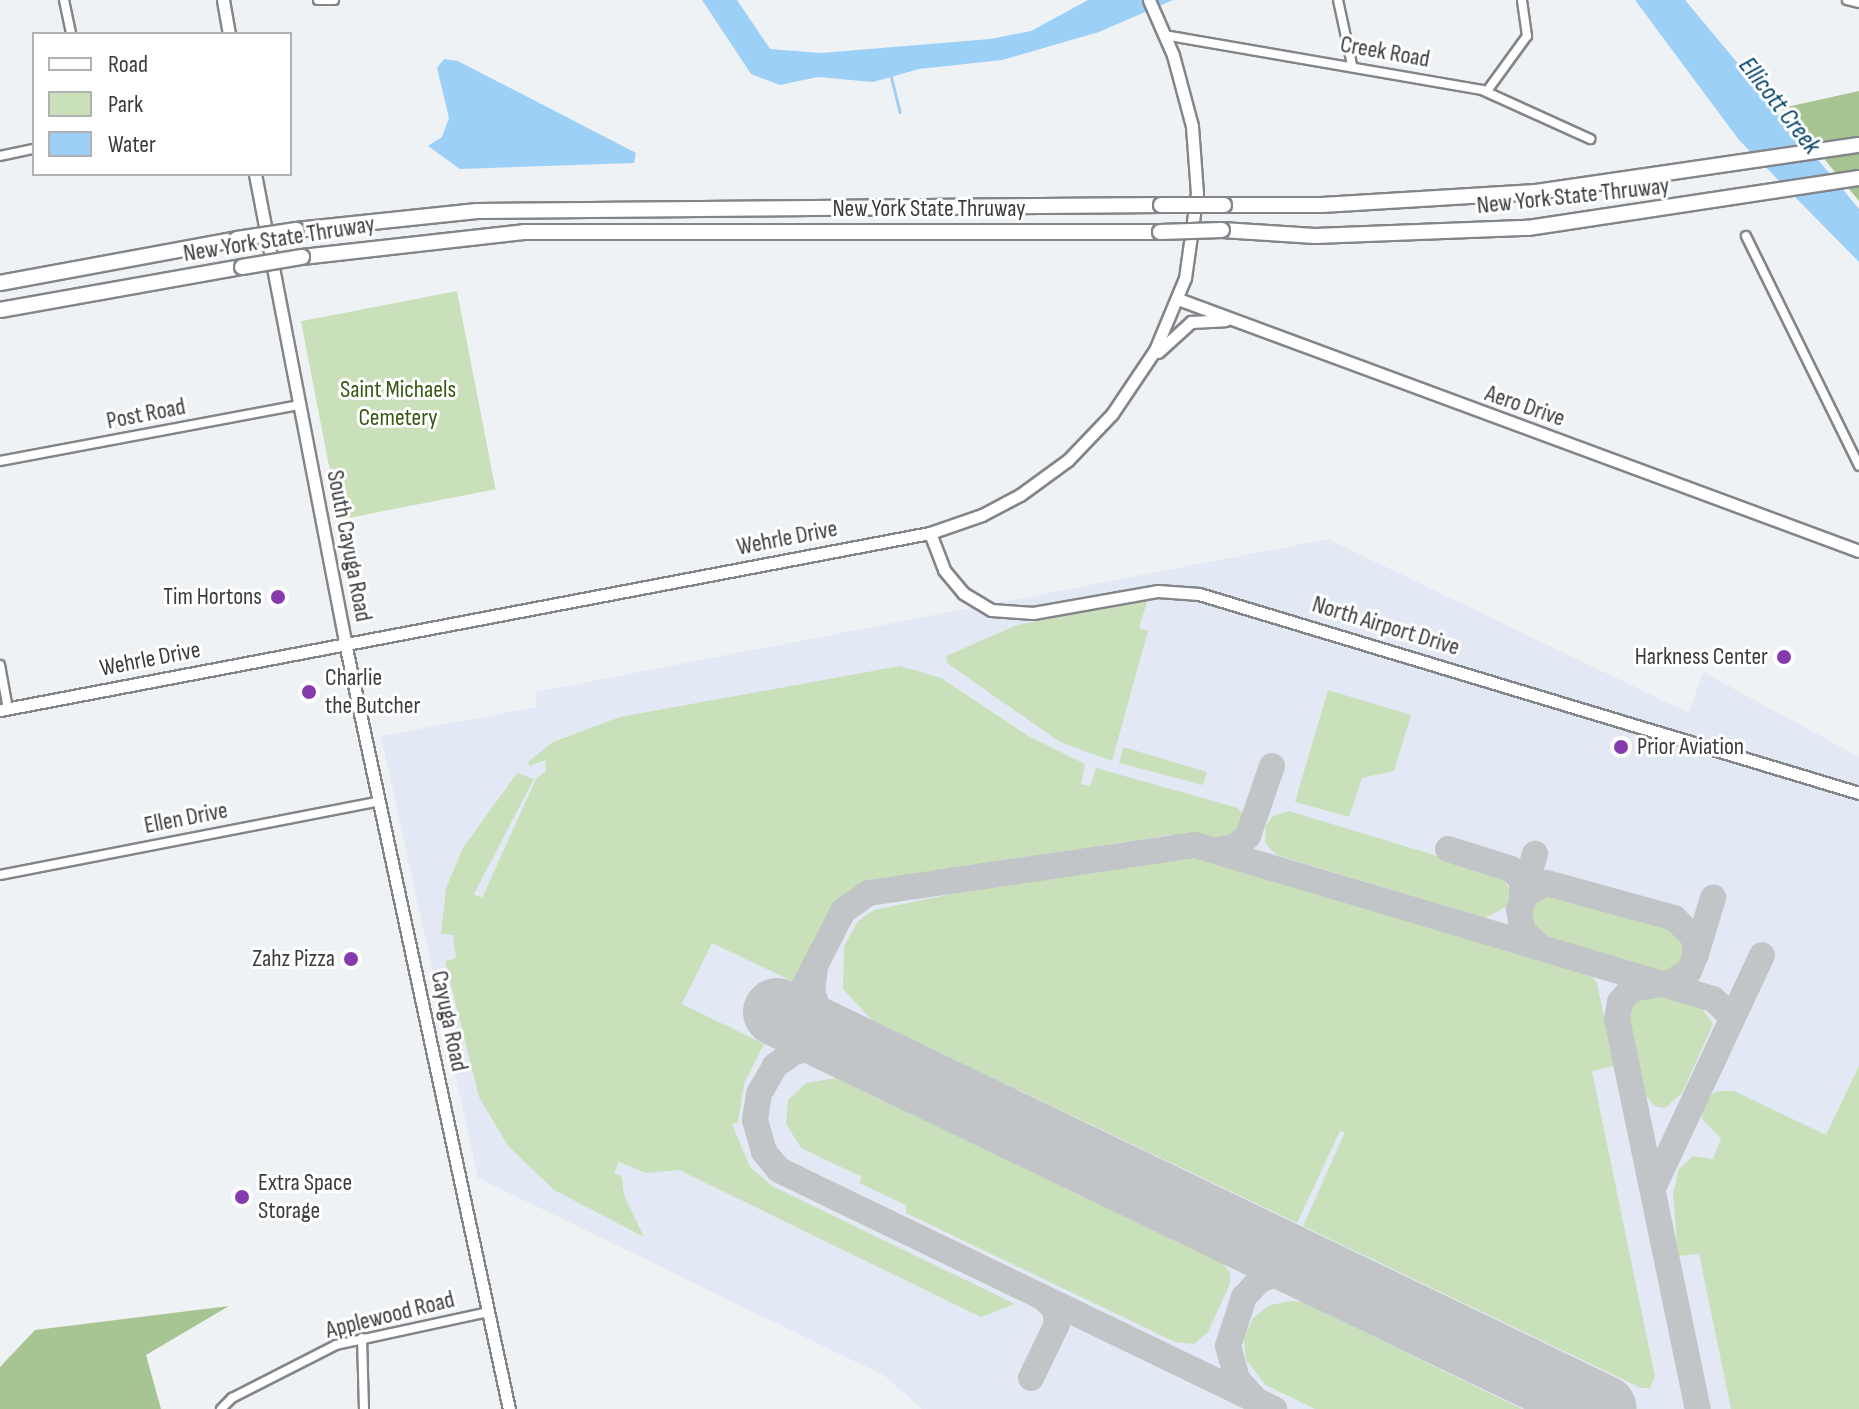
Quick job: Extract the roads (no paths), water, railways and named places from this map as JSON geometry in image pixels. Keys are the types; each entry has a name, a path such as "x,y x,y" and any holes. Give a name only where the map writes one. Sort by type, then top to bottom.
{"highway":[{"name":"New York State Thruway","path":"0,283 296,230 477,211 1322,205 1536,192 1761,162 1859,145"},
{"name":"New York State Thruway","path":"0,310 302,257 524,232 1222,230 1315,236 1528,228 1859,178"}],"street":[{"path":"64,0 71,32"},
{"path":"224,0 229,32"},
{"path":"318,0 334,0"},
{"name":"Wehrle Drive","path":"4,710 930,533 995,508 1068,460 1112,414 1145,368 1178,299 1192,248 1196,179 1192,126 1164,35 1149,0"},
{"path":"1338,0 1352,65"},
{"path":"1487,91 1527,36 1522,0"},
{"path":"1847,0 1859,3"},
{"name":"Creek Road","path":"1164,35 1352,65 1487,91 1590,139"},
{"path":"0,156 32,149"},
{"name":"South Cayuga Road","path":"255,176 345,643"},
{"path":"1746,236 1859,466"},
{"name":"Aero Drive","path":"1178,299 1859,551"},
{"path":"1145,368 1178,330 1202,320 1230,320"},
{"name":"Post Road","path":"0,461 300,405"},
{"name":"North Airport Drive","path":"930,533 944,570 963,593 991,610 1033,613 1158,591 1199,594 1859,793"},
{"name":"Cayuga Road","path":"345,643 509,1409"},
{"path":"0,665 4,710"},
{"name":"Ellen Drive","path":"0,875 379,801"},
{"name":"Applewood Road","path":"221,1409 232,1398 336,1345 488,1312"},
{"path":"362,1338 364,1409"}],"water":[{"path":"702,0 737,0 770,49 821,53 990,39 1031,31 1088,0 1173,0 1099,32 1002,60 919,69 873,82 818,77 780,85 751,74"},
{"path":"1635,0 1685,0 1859,209 1859,262 1739,140"},
{"path":"444,59 458,61 636,153 634,163 460,169 428,146 442,137 449,118 437,68"}],"waterway":[{"path":"891,77 900,112"}],"place":[{"name":"Tim Hortons","path":"278,597"},
{"name":"Harkness Center","path":"1784,657"},
{"name":"Charlie the Butcher","path":"309,692"},
{"name":"Prior Aviation","path":"1621,747"},
{"name":"Zahz Pizza","path":"351,959"},
{"name":"Extra Space Storage","path":"242,1197"}],"water label":[{"name":"Ellicott Creek","path":"1779,106"}],"park label":[{"name":"Saint Michaels Cemetery","path":"398,404"}]}
